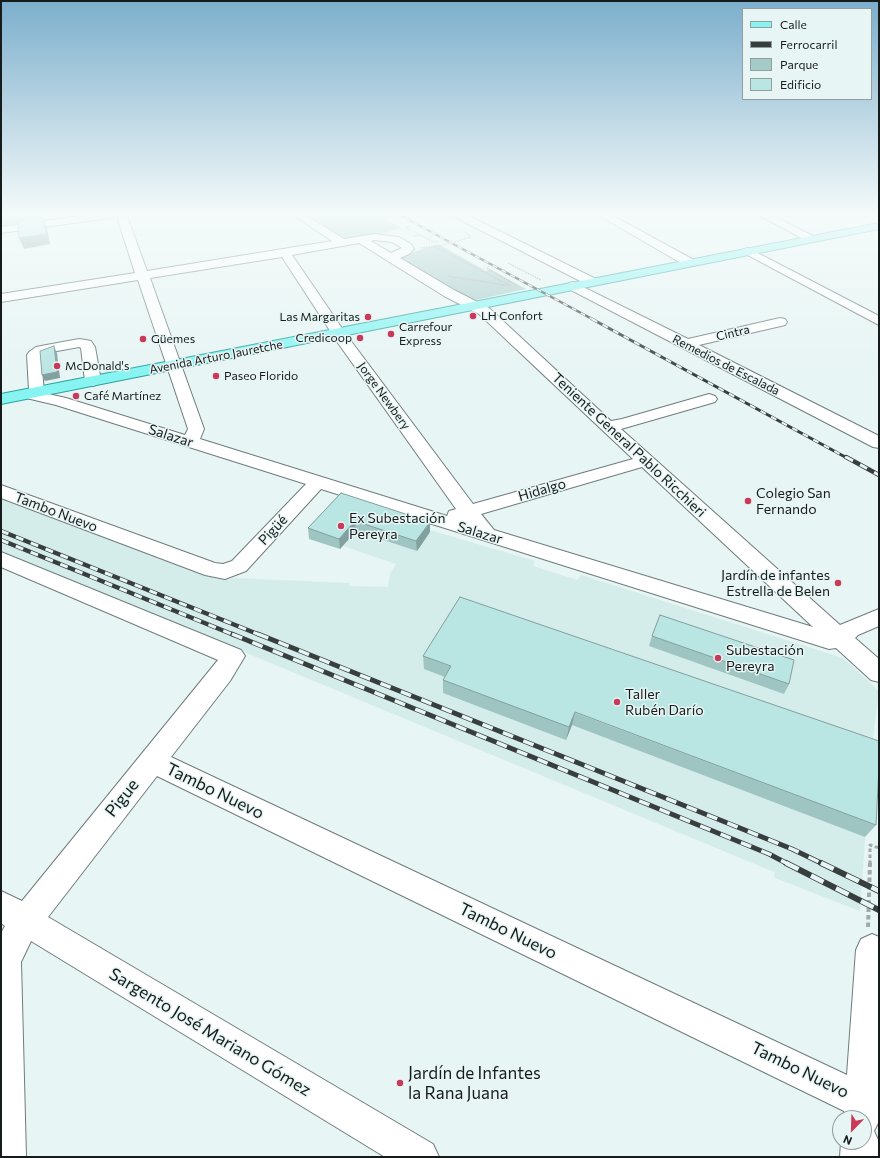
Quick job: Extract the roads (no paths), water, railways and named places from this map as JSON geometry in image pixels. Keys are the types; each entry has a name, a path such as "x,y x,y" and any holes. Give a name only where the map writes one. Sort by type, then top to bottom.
{"main road":[{"name":"Avenida Arturo Jauretche","path":"1,399 669,267"}],"street":[{"path":"139,267 196,429 190,442"},
{"path":"1,298 200,267"},
{"name":"Jorge Newbery","path":"294,267 338,333 468,512 487,535"},
{"name":"Teniente General Pablo Ricchieri","path":"407,267 449,293 484,311 645,461 879,673"},
{"path":"562,267 592,282"},
{"path":"778,267 879,321"},
{"name":"Remedios de Escalada","path":"573,286 879,443"},
{"name":"Cintra","path":"686,344 780,322"},
{"path":"32,393 34,355 41,350 79,343 86,344 88,347 93,381"},
{"name":"Salazar","path":"32,393 829,640 840,639"},
{"path":"608,426 623,424 708,399"},
{"name":"Hidalgo","path":"440,520 645,461"},
{"name":"Pigüé","path":"225,572 239,566 318,482"},
{"name":"Tambo Nuevo","path":"1,491 212,570 225,572"},
{"name":"Pigue","path":"1,559 233,656 222,674 152,761 13,913 4,962 7,1157"},
{"path":"840,639 850,629 879,617"},
{"name":"Tambo Nuevo","path":"152,761 862,1109"},
{"name":"Sargento José Mariano Gómez","path":"13,913 420,1157"},
{"path":"862,1109 874,1017 872,950"}],"railway":[{"path":"496,267 594,320"},
{"path":"592,319 847,458"},
{"path":"846,457 879,475"},
{"path":"1,531 260,635"},
{"path":"1,540 234,635"},
{"path":"232,634 769,854 788,864"},
{"path":"258,634 792,849 823,864"},
{"path":"786,863 879,910"},
{"path":"821,863 879,891"}],"place":[{"name":"LH Confort","path":"473,316"},
{"name":"Las Margaritas","path":"368,317"},
{"name":"Carrefour Express","path":"391,334"},
{"name":"Credicoop","path":"360,338"},
{"name":"Güemes","path":"143,339"},
{"name":"McDonald's","path":"57,366"},
{"name":"Paseo Florido","path":"216,376"},
{"name":"Café Martínez","path":"76,396"},
{"name":"Colegio San Fernando","path":"748,501"},
{"name":"Ex Subestación Pereyra","path":"341,526"},
{"name":"Jardín de infantes Estrella de Belen","path":"838,583"},
{"name":"Subestación Pereyra","path":"718,658"},
{"name":"Taller Rubén Darío","path":"617,702"},
{"name":"Jardín de Infantes la Rana Juana","path":"400,1083"}]}
